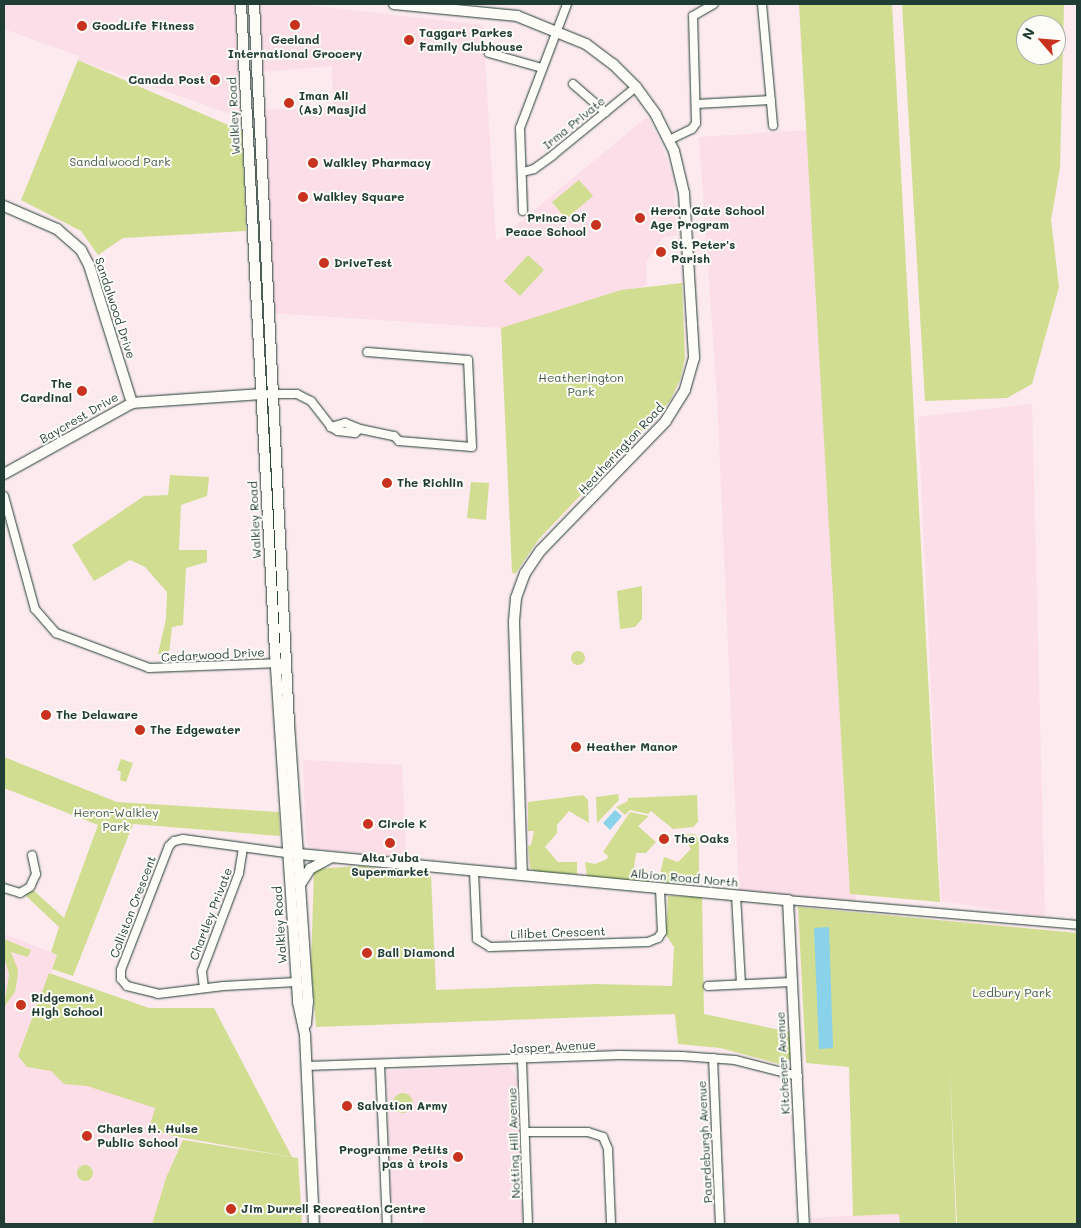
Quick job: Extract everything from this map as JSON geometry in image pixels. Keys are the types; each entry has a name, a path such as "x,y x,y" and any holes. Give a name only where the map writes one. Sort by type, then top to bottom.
{"street":[{"name":"Walkley Road","path":"241,4 275,663 294,854 301,883 308,1001 305,1035 314,1224"},
{"name":"Walkley Road","path":"254,4 287,663 294,854 296,982 305,1035"},
{"name":"Heatherington Road","path":"394,4 493,12 558,30 599,53 636,87 656,115 669,140 680,173 686,216 693,349 691,374 670,416 540,551 520,583 514,623 524,844 522,875"},
{"path":"523,211 520,128 567,4"},
{"path":"669,140 692,129 696,123 693,16 714,4"},
{"path":"762,4 772,100 772,126"},
{"path":"489,53 542,68"},
{"path":"573,84 605,112"},
{"name":"Irma Private","path":"523,172 534,169 636,87"},
{"path":"696,104 772,100"},
{"name":"Sandalwood Drive","path":"4,206 60,230 81,250 90,265 132,403"},
{"path":"261,394 296,394 311,401 331,426 345,433 360,429 394,436 399,441 472,447 468,360 367,352"},
{"name":"Baycrest Drive","path":"4,474 132,403 261,394"},
{"name":"Cedarwood Drive","path":"4,496 35,608 56,633 149,668 287,663"},
{"name":"Colliston Crescent","path":"294,854 183,839 169,846 121,970 123,983 146,993 296,982"},
{"name":"Chartley Private","path":"204,988 202,971 239,873 243,848"},
{"path":"4,888 20,893 30,887 36,874 32,854"},
{"name":"Albion Road North","path":"294,854 660,889 1077,925"},
{"path":"301,883 310,868 331,857"},
{"name":"Lilibet Crescent","path":"474,872 477,939 490,947 648,942 658,938 662,932 660,889"},
{"path":"736,895 741,984"},
{"name":"Kitchener Avenue","path":"788,900 804,1224"},
{"path":"708,986 791,982"},
{"name":"Jasper Avenue","path":"306,1066 380,1065 620,1055 735,1060 798,1076"},
{"name":"Paardeburgh Avenue","path":"713,1058 720,1224"},
{"name":"Notting Hill Avenue","path":"522,1060 528,1224"},
{"path":"380,1065 387,1224"},
{"path":"525,1132 588,1132 603,1137 608,1149 611,1224"}],"shaded area":[{"path":"4,4 235,4 239,86 236,116 78,60 79,56 4,29"},
{"path":"260,4 298,4 483,25 496,242 647,117 661,143 673,178 677,236 664,237 646,262 647,285 501,328 272,313 264,110 333,107 332,66 262,72"},
{"path":"812,130 856,903 739,892 717,396 699,137"},
{"path":"1032,404 1045,917 941,901 918,417"},
{"path":"303,760 402,765 406,857 312,849 306,842"},
{"name":"Charles H. Hulse Public School","path":"4,934 58,955 20,1056 164,1110 158,1132 183,1140 166,1178 152,1224 4,1224"},
{"path":"509,1066 518,1079 523,1224 423,1224 423,1213 391,1214 387,1071"},
{"path":"900,1214 900,1224 810,1224 810,1218"}],"green space":[{"path":"799,4 892,4 940,902 850,894"},
{"path":"902,4 1064,4 1064,15 1016,15 1016,65 1063,65 1060,168 1051,220 1059,287 1032,384 1007,398 925,401"},
{"name":"Sandalwood Park","path":"78,60 242,131 246,231 123,238 98,255 81,231 21,200"},
{"path":"579,180 593,196 566,219 552,202"},
{"path":"528,255 544,270 520,296 504,281"},
{"name":"Heatherington Park","path":"682,283 685,358 680,380 670,401 538,540 515,574 512,572 501,328 621,290"},
{"path":"170,475 209,477 207,496 181,505 179,550 207,550 207,562 186,568 183,625 172,627 169,655 158,654 166,619 167,592 145,567 130,560 94,581 72,545 144,496 168,495"},
{"path":"471,482 489,483 486,520 467,518"},
{"path":"642,586 642,619 635,627 620,629 617,591"},
{"path":"575,651 581,651 585,658 581,665 575,665 571,661 571,655"},
{"name":"Heron-Walkley Park","path":"4,757 117,802 279,812 280,836 133,824 73,976 52,969 57,955 51,952 59,927 26,896 32,889 64,918 98,825 4,788"},
{"path":"121,759 133,763 126,782 120,780 121,772 117,770"},
{"path":"618,794 619,800 597,823 596,797"},
{"path":"583,795 588,800 589,823 569,811 557,825 557,833 545,847 558,862 577,862 577,874 537,872 530,868 528,846 531,845 534,831 528,831 528,802"},
{"path":"697,795 698,822 693,827 673,829 651,811 648,814 630,810 625,815 616,807 628,801 628,798"},
{"path":"630,812 649,816 638,826 656,842 646,853 636,853 634,868 649,871 652,879 648,882 587,876 585,862 595,864 607,859 608,856 603,852"},
{"path":"694,834 699,839 699,884 661,883 660,874 664,857 678,862 691,849 682,835"},
{"path":"359,866 431,875 436,990 596,984 672,986 674,947 666,935 668,896 702,897 704,1014 790,1032 790,1061 783,1065 720,1048 678,1044 675,1014 316,1027 311,966 314,869"},
{"name":"Ledbury Park","path":"798,907 1077,933 1077,1224 957,1224 949,1052 956,1224 900,1224 899,1214 853,1216 849,1067 806,1063"},
{"path":"4,939 31,950 28,957 11,952 18,970 17,981 15,992 4,1007 9,974 4,957"},
{"path":"49,973 149,1008 214,1008 292,1157 173,1136 149,1128 155,1108 87,1086 64,1084 51,1071 27,1067 18,1056"},
{"path":"403,1093 410,1096 413,1103 410,1110 403,1113 396,1110 393,1103 396,1096"},
{"name":"Jim Durrell Recreation Centre","path":"183,1140 298,1158 302,1224 152,1224 166,1178"},
{"path":"82,1165 88,1165 93,1170 91,1179 82,1181 77,1176 77,1170"}],"water":[{"path":"615,810 622,816 610,830 603,823"},
{"path":"829,927 833,1048 819,1049 814,928"}],"place":[{"name":"Geeland International Grocery","path":"295,25"},
{"name":"GoodLife Fitness","path":"82,26"},
{"name":"Taggart Parkes Family Clubhouse","path":"409,40"},
{"name":"Canada Post","path":"215,80"},
{"name":"Iman Ali (As) Masjid","path":"289,103"},
{"name":"Walkley Pharmacy","path":"313,163"},
{"name":"Walkley Square","path":"303,197"},
{"name":"Heron Gate School Age Program","path":"640,218"},
{"name":"Prince Of Peace School","path":"596,225"},
{"name":"St. Peter's Parish","path":"661,252"},
{"name":"DriveTest","path":"324,263"},
{"name":"The Cardinal","path":"82,391"},
{"name":"The Richlin","path":"387,483"},
{"name":"The Delaware","path":"46,715"},
{"name":"The Edgewater","path":"140,730"},
{"name":"Heather Manor","path":"576,747"},
{"name":"Circle K","path":"368,824"},
{"name":"The Oaks","path":"664,839"},
{"name":"Alta Juba Supermarket","path":"390,843"},
{"name":"Ball Diamond","path":"367,953"},
{"name":"Ridgemont High School","path":"21,1005"},
{"name":"Salvation Army","path":"347,1106"},
{"name":"Charles H. Hulse Public School","path":"87,1136"},
{"name":"Programme Petits pas à trois","path":"458,1157"},
{"name":"Jim Durrell Recreation Centre","path":"231,1209"}]}
